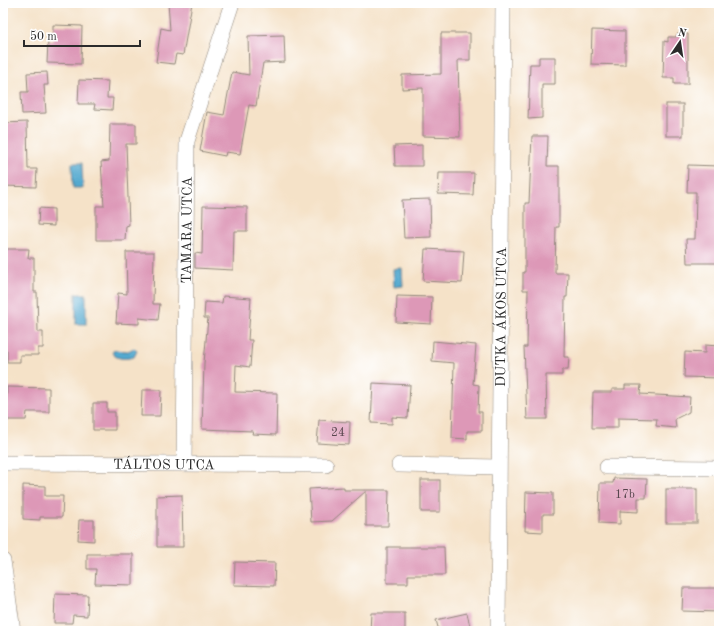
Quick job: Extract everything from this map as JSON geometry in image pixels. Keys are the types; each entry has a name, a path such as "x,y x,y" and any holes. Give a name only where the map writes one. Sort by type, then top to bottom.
{"street":[{"name":"TAMARA UTCA","path":"184,464 188,141 232,3"},
{"name":"DUTKA ÁKOS UTCA","path":"498,631 498,467 503,3"},
{"name":"TÁLTOS UTCA","path":"3,463 326,465"},
{"path":"400,465 498,467"},
{"path":"607,467 719,468"},
{"path":"3,561 13,631"}],"water":[{"path":"72,163 82,163 83,188 73,188"},
{"path":"402,268 403,286 394,287 393,269"},
{"path":"76,294 86,294 86,324 76,324"},
{"path":"134,348 137,351 134,357 131,358 119,358 112,353 114,350 128,351"}],"building":[{"path":"168,3 192,3 183,55 176,54 174,64 156,62 161,28 170,30"},
{"path":"53,25 82,26 81,64 47,63 48,41 53,41"},
{"path":"592,30 625,31 625,65 591,64"},
{"path":"441,33 470,33 470,60 458,60 460,137 423,136 423,88 402,89 402,75 441,74"},
{"path":"677,34 688,34 688,84 674,84 674,78 663,78 664,41 668,42 668,37 676,37"},
{"path":"284,35 285,62 263,63 256,106 249,105 240,154 226,152 225,156 200,151 207,112 224,115 232,72 249,75 248,36"},
{"path":"539,57 555,57 555,84 542,84 542,118 528,119 530,64 539,64"},
{"path":"47,72 48,85 44,85 46,113 22,114 21,92 28,92 27,73"},
{"path":"79,80 108,81 107,98 113,98 112,110 94,109 95,104 78,104"},
{"path":"666,104 683,104 683,136 666,136"},
{"path":"27,122 28,169 37,169 36,187 3,186 3,123"},
{"path":"110,124 136,124 136,144 126,144 129,225 126,226 125,240 96,240 96,206 104,206 101,162 109,161"},
{"path":"532,136 548,136 547,166 559,166 559,227 556,227 555,273 568,273 567,297 565,297 564,357 569,357 568,370 562,370 562,375 546,375 547,419 527,419 524,347 527,347 528,290 523,290 523,272 525,272 525,203 529,203"},
{"path":"422,145 422,166 395,166 394,146"},
{"path":"688,165 719,166 719,263 687,263 686,239 695,239 696,192 687,192"},
{"path":"439,173 474,173 473,195 438,194"},
{"path":"430,199 431,237 404,238 402,200"},
{"path":"203,206 247,207 247,231 234,231 233,270 195,268 195,253 202,254"},
{"path":"39,208 54,209 54,226 38,225"},
{"path":"4,249 29,249 28,258 34,258 34,292 37,292 38,332 43,332 43,348 38,348 38,355 20,355 20,362 7,362 7,350 3,350"},
{"path":"425,249 464,251 462,283 423,281"},
{"path":"126,252 154,252 153,304 160,304 158,320 139,318 139,324 116,323 118,293 127,294"},
{"path":"223,296 251,298 248,340 252,340 250,367 236,365 235,392 277,393 276,435 252,434 253,431 202,429 204,363 208,318 204,318 205,302 222,303"},
{"path":"397,296 432,297 431,324 396,322"},
{"path":"433,341 476,345 473,384 479,385 478,412 482,412 482,431 467,431 467,439 452,438 454,363 432,361"},
{"path":"705,345 719,346 719,378 684,377 685,352 705,353"},
{"path":"373,383 410,385 408,418 392,417 392,424 371,423"},
{"path":"625,385 641,385 640,394 690,397 689,412 675,419 676,428 656,426 657,419 618,418 618,428 592,428 593,392 612,392 612,389 625,389"},
{"path":"7,387 49,388 49,412 27,412 26,420 6,420"},
{"path":"142,390 161,390 160,416 141,416"},
{"path":"93,403 107,403 107,412 115,412 115,430 93,430"},
{"path":"319,420 350,422 349,445 317,443"},
{"path":"614,478 647,479 646,498 638,498 638,512 620,511 620,524 599,523 600,483 613,483"},
{"path":"421,480 440,480 440,512 421,512"},
{"path":"23,485 45,486 45,496 63,496 62,517 40,517 40,520 23,519"},
{"path":"344,487 344,490 389,490 388,526 366,526 366,491 332,521 311,522 309,489"},
{"path":"666,489 697,489 697,523 666,523"},
{"path":"526,492 553,493 553,514 543,514 543,532 525,531"},
{"path":"182,495 183,547 157,547 157,496"},
{"path":"79,520 94,520 94,541 78,540"},
{"path":"387,547 444,547 445,575 408,575 408,583 387,583"},
{"path":"87,554 133,554 133,585 95,584 96,569 87,569"},
{"path":"235,562 275,563 274,586 234,585"},
{"path":"683,588 719,588 719,612 682,611"},
{"path":"55,594 88,595 87,616 73,615 72,623 54,623"},
{"path":"371,613 405,613 405,631 370,631"},
{"path":"467,613 471,631 439,631 436,620"}]}
